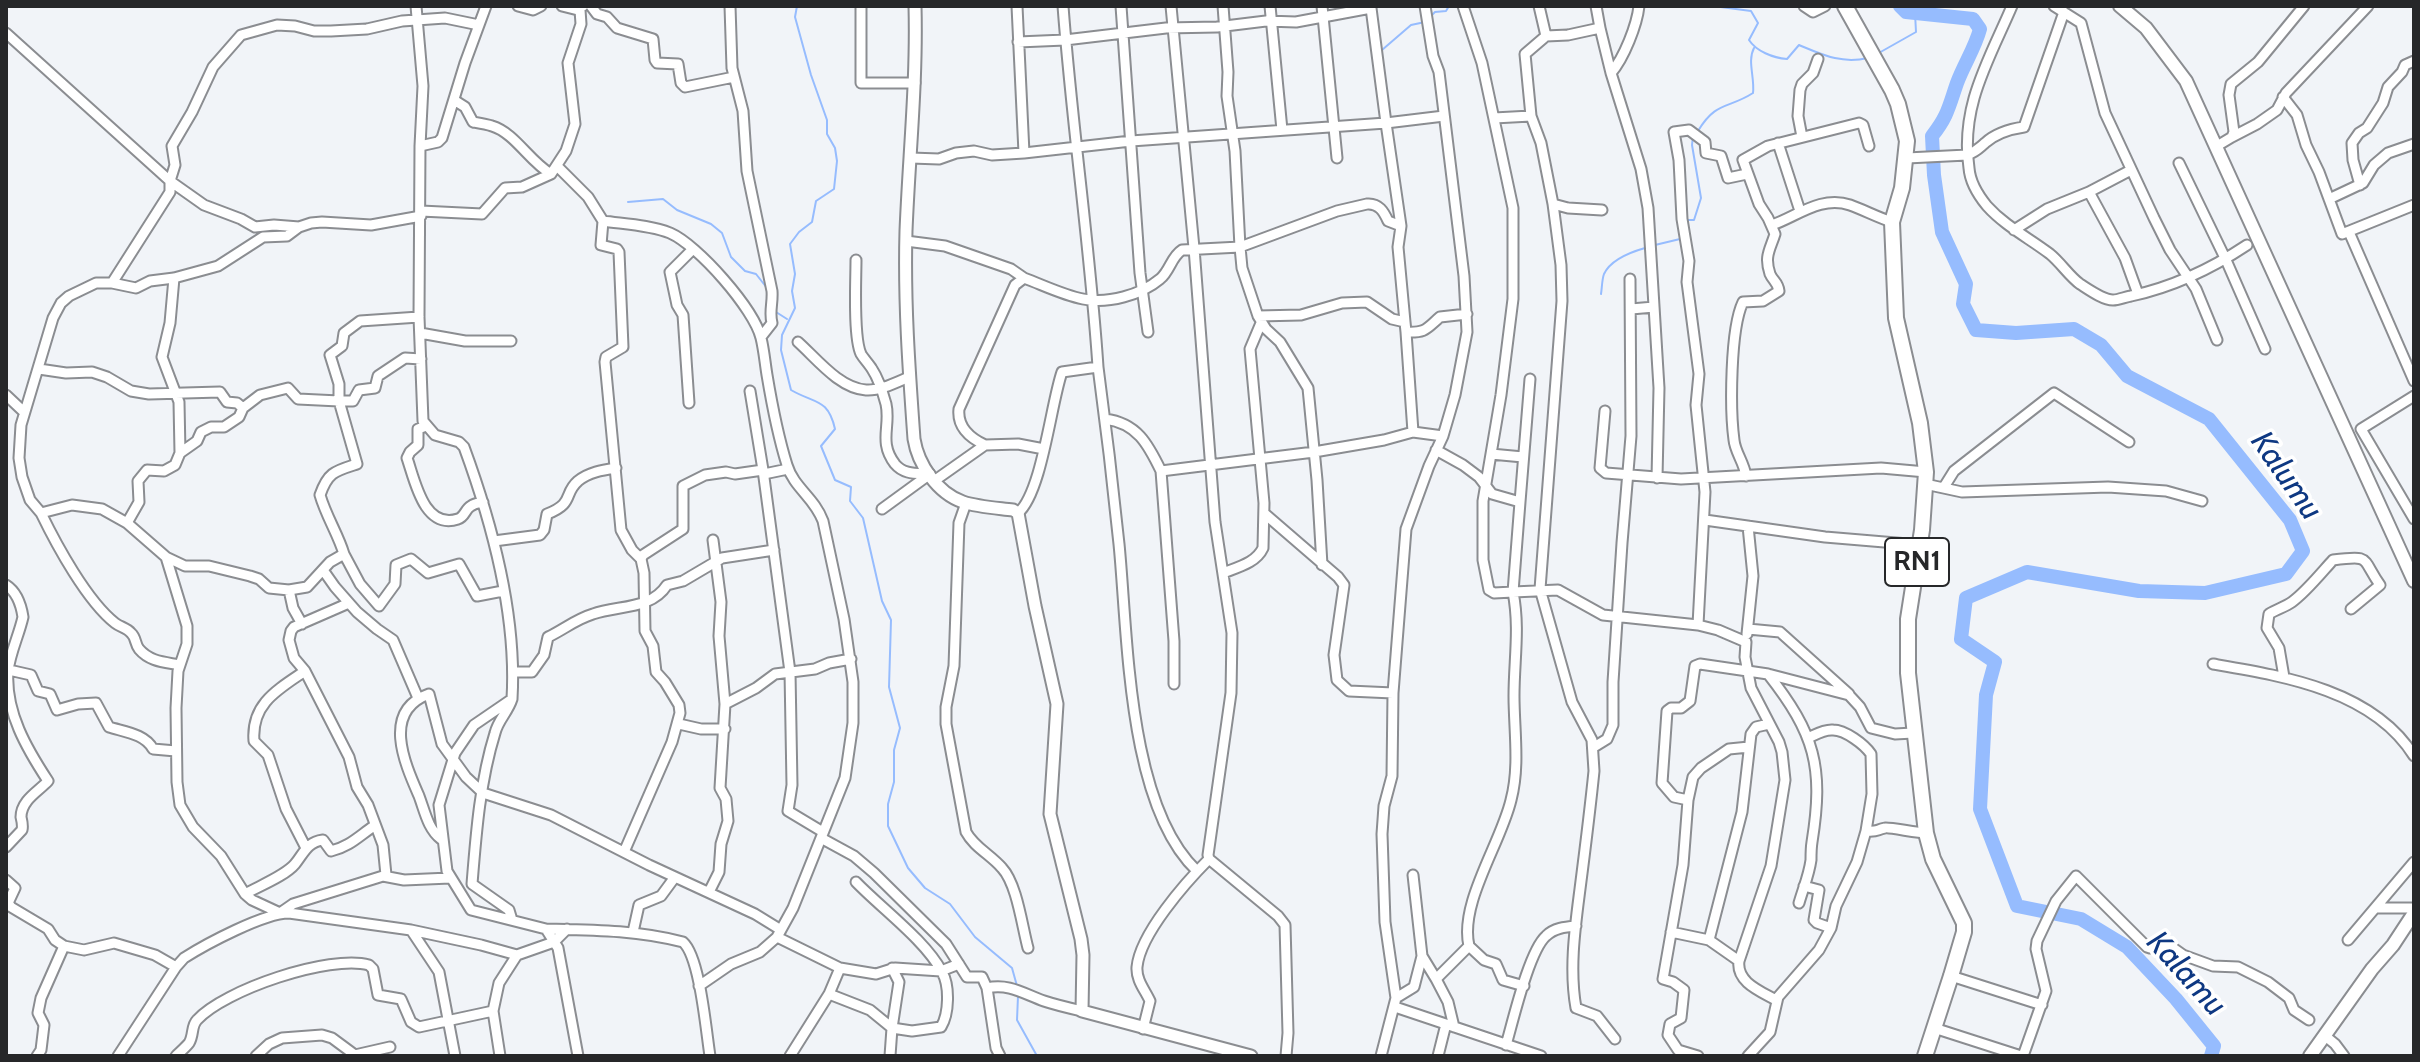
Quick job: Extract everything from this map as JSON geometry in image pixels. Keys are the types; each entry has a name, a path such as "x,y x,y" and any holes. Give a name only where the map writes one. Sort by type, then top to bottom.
{"highway":[{"name":"RN1","path":"1845,6 1898,104 1907,141 1902,188 1892,222 1896,318 1920,423 1926,478 1907,637 1913,733 1926,833 1933,859 1964,923 1964,932 1925,1056"}],"main road":[{"path":"2120,6 2146,28 2186,81 2414,581"},
{"path":"2310,1056 2372,969 2393,945 2414,910"}],"street":[{"path":"416,6 423,78 419,317 423,421 435,435 462,444 494,541 513,640 512,699 496,729 488,758 472,884 509,910 512,920"},
{"path":"420,146 440,141 486,6"},
{"path":"518,6 533,10 541,6"},
{"path":"6,33 170,181 204,205 255,227 299,227 322,222 371,225 421,213 482,214 505,188 522,187 554,170 566,151 575,124 568,63 581,24 582,8 562,6"},
{"path":"591,6 617,28 653,39 657,63 678,64 681,83 685,87 734,77"},
{"path":"730,6 734,77 743,111 747,171 772,288 772,323 761,337"},
{"path":"861,6 861,83 915,83"},
{"path":"915,6 906,314 916,451 932,477 956,499 1018,513 1057,704 1050,814 1081,939 1082,1011"},
{"path":"1017,6 1024,153"},
{"path":"1063,6 1075,148 1119,542 1128,662 1138,733 1145,769 1164,822 1183,858 1197,871"},
{"path":"1121,6 1142,290 1148,332"},
{"path":"1171,6 1215,522 1232,633 1231,693 1208,851 1209,859 1285,925 1286,1056"},
{"path":"1223,6 1227,96 1238,183 1242,268 1260,319 1280,342 1305,381 1311,404 1322,565"},
{"path":"1270,6 1282,130"},
{"path":"1322,6 1337,158"},
{"path":"1463,6 1479,49 1512,200 1513,299 1483,501 1483,553 1487,587 1491,592 1563,591 1597,613 1618,618 1698,625 1746,642"},
{"path":"1539,6 1546,36"},
{"path":"1596,6 1611,73 1641,169 1652,245 1659,388 1657,478"},
{"path":"1611,73 1621,60 1637,22 1639,6"},
{"path":"1804,6 1812,12 1825,6"},
{"path":"2012,6 1974,95 1969,115 1967,155 1971,180 2003,222 2051,255 2081,285 2113,300 2189,277 2226,260 2247,245"},
{"path":"2054,6 2081,23 2101,102 2131,170 2170,250 2189,277 2217,340"},
{"path":"2232,137 2231,84 2258,62 2304,6"},
{"path":"2217,146 2277,110 2283,97 2359,11 2368,6"},
{"path":"1018,42 1172,28 1296,22 1371,7 1401,226 1398,247 1413,432"},
{"path":"1907,158 1967,155 1976,152 1985,142 2002,132 2025,126 2064,12"},
{"path":"1381,1056 1396,1002 1385,922 1382,834 1384,806 1392,776 1393,693 1406,529 1443,436 1455,395 1467,332 1439,72 1426,16"},
{"path":"112,283 170,192 175,165 172,146 213,67 238,38 277,25 331,31 367,29 416,19 452,19 479,25"},
{"path":"1600,28 1546,36 1525,54 1531,116 1541,143 1561,265 1558,370 1550,434 1540,589 1572,702 1586,725 1594,747 1594,771 1576,926 1573,970 1576,1008 1597,1016 1615,1039"},
{"path":"1802,137 1798,116 1800,90 1813,73 1818,59"},
{"path":"2360,185 2352,143 2367,128 2383,103 2388,87 2405,65 2414,61"},
{"path":"2283,97 2297,115 2308,151 2342,234 2414,205"},
{"path":"454,100 465,107 473,122 501,130 512,137 535,164 554,170 588,197 603,221 600,243 618,250 623,347 609,355 605,362 621,533 641,559 645,631 653,646 656,670 679,705 679,724 624,852"},
{"path":"911,158 939,159 974,151 992,155 1024,153 1131,141 1444,116"},
{"path":"1494,118 1531,116"},
{"path":"1746,476 1734,441 1732,397 1736,323 1743,302 1763,301 1779,291 1771,277 1767,256 1775,237 1772,225 1759,204 1743,162 1745,158 1778,143 1861,124 1869,146"},
{"path":"1698,625 1705,520 1696,405 1699,374 1687,282 1689,261 1679,160 1673,134 1676,130 1695,133 1705,142 1706,153 1721,156 1728,178 1747,174"},
{"path":"1778,143 1800,211"},
{"path":"2329,199 2366,181 2374,165 2388,153 2414,144"},
{"path":"2179,163 2265,349"},
{"path":"2014,230 2037,214 2131,170"},
{"path":"2089,192 2125,258 2138,294"},
{"path":"1772,225 1800,211 1827,203 1845,203 1892,222"},
{"path":"906,241 945,246 1011,269 1024,278 1081,299 1094,300 1117,298 1142,290 1163,276 1178,252 1194,248 1240,247 1331,213 1367,204 1381,209 1388,221 1401,226"},
{"path":"1553,204 1602,210"},
{"path":"603,221 665,231 680,238 750,312 761,337 788,469 797,485 814,502 823,521 851,659 854,702 845,778 793,908 779,934 760,952 724,968 699,986"},
{"path":"180,665 154,661 148,657 137,647 130,631 114,623 80,580 26,492 19,458 24,412 53,318 61,303 101,282 136,288 150,281 223,265 263,237 287,236 299,227"},
{"path":"2349,232 2414,381"},
{"path":"689,403 683,315 677,305 670,272 693,249"},
{"path":"856,260 859,349 875,374 887,411 885,439 893,461 903,471 932,477"},
{"path":"127,523 139,502 138,481 149,469 164,471 175,465 180,453 180,408 162,357 169,327 174,278"},
{"path":"985,445 963,428 958,419 959,409 1012,290 1024,278"},
{"path":"1594,747 1607,739 1613,725 1613,682 1631,436 1630,279"},
{"path":"1260,319 1301,315 1342,303 1367,302 1406,327 1424,331 1440,317 1467,314"},
{"path":"1631,309 1654,307"},
{"path":"379,606 360,584 344,554 320,495 330,475 341,467 357,464 330,355 342,346 344,333 358,321 419,317"},
{"path":"1223,573 1246,564 1263,552 1265,514 1250,349 1260,319"},
{"path":"420,333 465,341 511,341"},
{"path":"798,342 834,375 855,387 867,390 879,388 909,377"},
{"path":"180,453 196,442 201,432 210,427 224,427 239,417 243,408 260,395 288,388 302,400 353,401 359,390 375,388 378,376 403,359 421,359"},
{"path":"1018,513 1027,504 1062,372 1098,367"},
{"path":"39,369 66,373 92,372 131,391 149,394 220,392 227,402 237,403 243,408"},
{"path":"1524,986 1503,980 1496,964 1484,960 1469,946 1467,932 1480,877 1503,828 1516,770 1514,669 1518,623 1513,592 1530,379"},
{"path":"750,391 790,672 792,785 788,811 874,873 941,939 967,977 984,978 1000,1056"},
{"path":"1944,487 1954,471 2054,393 2129,442"},
{"path":"6,395 24,412"},
{"path":"2414,396 2361,429 2414,519"},
{"path":"1605,411 1600,468 1606,473 1704,479 1881,468 1926,478 1962,492 2108,487 2166,491 2202,501"},
{"path":"1105,419 1122,421 1134,429 1161,471 1173,626 1174,684"},
{"path":"426,426 418,429 418,445 407,458 428,511 439,518 456,519 462,517 470,506 483,502"},
{"path":"1161,471 1314,452 1413,432 1443,436"},
{"path":"882,509 985,445 1018,444 1044,449"},
{"path":"1436,450 1479,477 1492,494 1520,502"},
{"path":"1491,454 1523,457"},
{"path":"6,461 19,458"},
{"path":"494,541 540,535 547,514 567,503 576,483 593,472 616,468"},
{"path":"641,559 683,529 683,486 705,475 788,469"},
{"path":"966,503 959,523 954,666 946,724 966,832 1004,870 1010,881 1028,948"},
{"path":"41,513 79,505 102,509 127,523 163,554 182,565 212,567 259,579 269,588 289,590 307,587 330,562 344,554"},
{"path":"1265,514 1344,585 1334,655 1337,680 1349,691 1393,693"},
{"path":"1705,520 1825,537 1920,545"},
{"path":"1748,526 1753,568 1746,642 1747,671 1751,688 1782,752 1785,768 1784,792 1771,866 1738,971 1743,979 1776,1000"},
{"path":"709,892 719,872 719,855 728,821 726,799 720,788 725,704 719,636 721,602 713,540"},
{"path":"514,672 532,672 544,655 548,637 591,614 631,608 662,592 667,585 683,581 717,560 774,550"},
{"path":"163,554 187,626 176,708 178,789 182,811 221,856 245,894 280,913 411,930 517,955 554,942 567,929"},
{"path":"369,623 395,584 396,565 411,559 426,572 459,564 477,596 503,591"},
{"path":"2284,677 2279,648 2266,624 2269,614 2293,601 2323,574 2333,560 2365,559 2380,585 2351,609"},
{"path":"323,570 349,603 369,623 393,640 418,698"},
{"path":"6,585 18,598 23,617 9,670 9,695 22,738 48,781 35,791 25,805 22,830 6,847"},
{"path":"289,590 293,608 302,624"},
{"path":"349,603 302,624 291,631 289,640 294,658 305,671 349,757 354,779 383,845 386,875"},
{"path":"1748,629 1780,632 1849,695 1860,707 1871,728 1895,734 1913,733"},
{"path":"725,704 756,688 772,675 815,669 851,659"},
{"path":"2213,664 2284,677 2319,689 2367,712 2396,733 2414,756"},
{"path":"1688,800 1674,797 1662,783 1667,711 1681,708 1690,701 1697,665 1768,674 1849,695"},
{"path":"9,670 31,675 38,691 50,694 57,710 96,703 109,727 148,741 153,749 176,751"},
{"path":"305,671 262,704 253,729 254,741 268,755 286,809 306,848"},
{"path":"1768,674 1790,703 1808,738 1817,775 1818,795 1811,859 1799,903"},
{"path":"441,839 432,831 400,741 401,725 409,708 418,698 430,695 442,744 466,777 483,793 551,815 755,914 779,934 840,968 876,974 892,968 941,971 959,964"},
{"path":"512,699 478,720 453,758 439,805 441,839 450,878 471,910 546,929 633,932 683,942 691,953 699,986 710,1056"},
{"path":"679,724 701,729 725,729"},
{"path":"1709,940 1742,812 1752,730 1769,724"},
{"path":"1748,1056 1771,1030 1776,1000 1819,950 1831,928 1836,906 1857,862 1866,831 1872,794 1869,751 1836,730 1808,738"},
{"path":"1698,1056 1678,1050 1668,1035 1670,1024 1681,1018 1684,990 1663,979 1683,865 1688,800 1693,777 1701,768 1729,749 1749,747"},
{"path":"245,894 291,868 306,848 317,841 323,840 331,851 335,851 353,843 374,826"},
{"path":"1866,831 1877,832 1887,827 1909,833 1926,833"},
{"path":"1143,1029 1150,1001 1139,981 1137,970 1141,949 1158,921 1209,859"},
{"path":"2348,940 2414,862"},
{"path":"118,1056 176,967 193,953 293,904 386,875 404,880 450,878"},
{"path":"1396,1002 1414,987 1422,956 1413,875"},
{"path":"1934,1028 2022,1056 2046,987 2036,945 2042,925 2076,876 2147,947 2166,943 2183,955 2213,966 2238,967 2273,985 2289,998 2294,1010 2309,1020"},
{"path":"633,932 639,905 661,896 675,877"},
{"path":"6,880 15,888 8,903 11,907 48,929 55,940 64,946 84,950 114,943 159,957 176,967"},
{"path":"829,994 870,1010 892,1028 912,1031 941,1027 944,1023 947,994 941,971 916,941 856,882"},
{"path":"1804,886 1819,890 1814,920 1831,928"},
{"path":"2376,908 2414,910"},
{"path":"1507,1049 1531,963 1543,938 1559,928 1576,926"},
{"path":"546,929 558,948 578,1056"},
{"path":"411,930 439,972 455,1056"},
{"path":"1671,932 1709,940 1739,961"},
{"path":"37,1056 41,1050 44,1025 38,1013 41,998 64,946"},
{"path":"1436,979 1469,946"},
{"path":"500,1056 493,1011 499,983 517,955"},
{"path":"1422,956 1448,1002 1450,1026 1438,1056"},
{"path":"176,1056 191,1040 196,1020 218,1003 256,985 300,970 359,963 369,965 373,969 378,995 401,999 411,1022 419,1027 493,1011"},
{"path":"790,1056 829,994 840,968"},
{"path":"890,1056 899,982 892,968"},
{"path":"1951,976 2042,1005"},
{"path":"987,988 1007,987 1045,1002 1251,1056"},
{"path":"1396,1002 1507,1049 1541,1056"},
{"path":"256,1056 269,1044 282,1038 322,1035 358,1055 390,1047"},
{"path":"2324,1035 2344,1056"}],"waterway":[{"path":"797,6 795,17 837,161 834,189 816,201 812,222 790,244 795,274 792,291 795,308 782,335 781,350 791,390 819,403 832,419 835,429 821,446 835,480 851,487 850,501 863,518 882,601 891,620 889,687 900,728 894,750 894,782 888,804 888,826 908,868 925,888 950,904 975,937 1012,968 1017,986"},
{"path":"1430,17 1435,12 1446,11 1449,6"},
{"path":"1713,6 1751,11 1758,23 1749,40 1760,51 1771,55 1787,59 1799,45 1841,59 1868,58"},
{"name":"Kalumu","path":"1900,6 1906,12 1973,19 1980,29 1948,111 1932,136 1942,232 1966,284 1963,304 1976,330 2016,333 2074,329 2101,345 2127,376 2209,419 2290,520 2303,551 2286,574 2205,593 2139,591 2027,572 1966,598 1961,639 1995,662 1986,695 1980,809 2017,906 2081,919 2127,947 2176,999 2214,1046 2211,1056"},
{"path":"1877,54 1916,32 1915,13"},
{"path":"1382,50 1411,25 1425,22"},
{"path":"1698,131 1717,110 1753,93 1751,58 1754,48"},
{"path":"1687,220 1694,220 1701,198 1693,136"},
{"path":"628,202 663,199 677,210 711,224 722,233 731,257 745,271 756,274 767,288 767,301"},
{"path":"1655,245 1680,239 1681,235"},
{"path":"1601,294 1604,274 1611,264 1645,248"},
{"path":"776,312 787,319"},
{"path":"1018,996 1017,1020 1037,1056"},
{"path":"1060,1056 1066,1056"}],"water label":[{"name":"Kalamu","path":"2186,974"}]}
